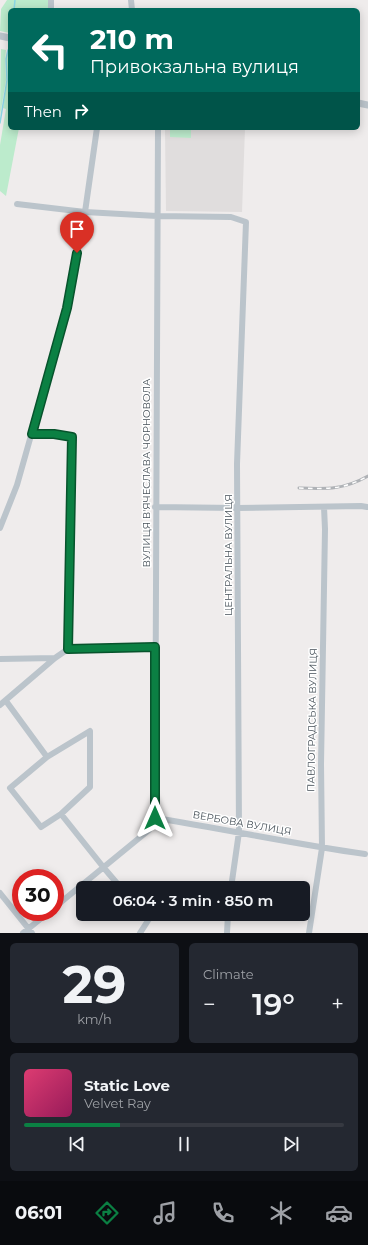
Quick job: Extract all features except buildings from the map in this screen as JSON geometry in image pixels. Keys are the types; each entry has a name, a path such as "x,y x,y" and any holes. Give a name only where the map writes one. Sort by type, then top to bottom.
{"street":[{"path":"0,528 17,485 67,308 85,212 97,130"},
{"name":"ВУЛИЦЯ В'ЯЧЕСЛАВА ЧОРНОВОЛА","path":"155,818 155,507 158,130"},
{"path":"17,204 85,212 157,216"},
{"name":"ЦЕНТРАЛЬНА ВУЛИЦЯ","path":"157,216 231,217 246,222 237,456 239,832 232,881"},
{"path":"32,434 54,434 72,437 68,649"},
{"path":"155,507 367,507"},
{"name":"ПАВЛОГРАДСЬКА ВУЛИЦЯ","path":"308,933 322,848 321,764 325,529 324,507"},
{"path":"0,706 68,649 155,647"},
{"path":"0,660 56,658"},
{"path":"6,701 47,758"},
{"path":"90,731 90,787 61,814 41,827 10,788 47,758 90,731"},
{"path":"61,814 115,881"},
{"path":"64,900 149,830 155,818"},
{"name":"ВЕРБОВА ВУЛИЦЯ","path":"155,818 322,848 364,854"},
{"path":"0,893 31,931"},
{"path":"23,933 31,931 40,921"},
{"path":"140,933 148,921"},
{"path":"226,933 227,921"}],"shaded area":[{"path":"165,130 245,130 242,212 166,211"}],"green space":[{"path":"7,0 49,0 49,8 8,8 8,33 0,31 1,9"},
{"path":"1,49 6,50 6,80 0,116"},
{"path":"8,50 8,130 19,130 6,196 0,191 0,145 6,109 3,108 7,80 6,59"},
{"path":"170,130 191,130 191,138 170,137"}],"waterway":[{"path":"14,8 15,0"},
{"path":"0,123 7,80 6,59 8,50"}],"railway":[{"path":"299,488 335,488 351,484 368,476"}],"route":[{"path":"77,253 67,308 32,434 54,434 72,437 68,649 155,647 155,818"}]}
